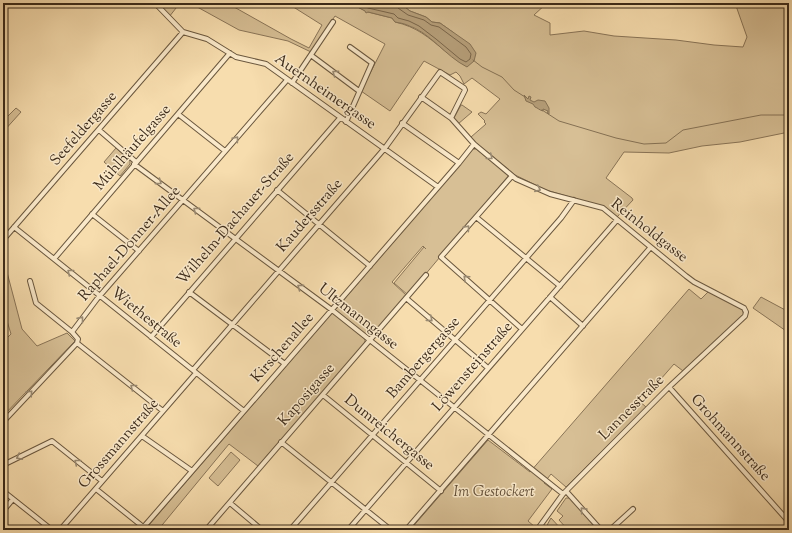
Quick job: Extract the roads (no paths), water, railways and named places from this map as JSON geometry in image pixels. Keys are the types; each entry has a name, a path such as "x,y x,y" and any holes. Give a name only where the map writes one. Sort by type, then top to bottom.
{"street":[{"name":"Auernheimergasse","path":"155,3 183,32 207,39 236,57 266,64 438,187"},
{"path":"292,83 312,56 332,22"},
{"name":"Seefeldergasse","path":"3,240 183,32"},
{"path":"346,122 372,63 350,46"},
{"name":"Mühlhäufelgasse","path":"54,259 230,53"},
{"path":"312,56 359,91"},
{"name":"Kaudersstraße","path":"194,372 233,324 384,148 440,72 465,90 451,118"},
{"name":"Raphael-Donner-Allee","path":"72,332 100,296 287,80"},
{"name":"Reinholdgasse","path":"421,98 451,118 474,144 516,179 550,194 603,208 650,248 693,281 744,308"},
{"path":"178,114 226,151"},
{"name":"Wilhelm-Dachauer-Straße","path":"151,337 340,118"},
{"path":"402,123 459,163"},
{"name":"Ultzmanngasse","path":"99,130 135,163 332,310 488,435 564,492 600,530"},
{"name":"Kirschenallee","path":"143,528 474,144"},
{"path":"512,176 441,257 522,328"},
{"path":"277,190 370,266"},
{"name":"Bambergergasse","path":"290,530 490,300 574,200"},
{"path":"92,214 140,251"},
{"path":"476,217 560,286"},
{"name":"Löwensteinstraße","path":"348,530 616,220"},
{"name":"Wiethestraße","path":"14,227 244,411"},
{"path":"406,530 650,248"},
{"name":"Kaposigasse","path":"206,530 426,275"},
{"path":"3,422 77,343 78,339 72,332 36,304 30,281"},
{"path":"189,292 285,364"},
{"path":"550,297 583,326"},
{"path":"406,298 488,368"},
{"name":"Lannesstraße","path":"537,530 564,492 670,387 745,316 746,312 744,308"},
{"path":"77,343 163,411"},
{"name":"Grossmannstraße","path":"60,530 142,436 194,372"},
{"name":"Grohmannstraße","path":"670,387 789,522"},
{"name":"Dumreichergasse","path":"323,395 441,490"},
{"path":"142,436 192,471"},
{"path":"3,465 52,441 102,482"},
{"path":"281,442 391,530"},
{"path":"96,489 143,528"},
{"path":"3,490 52,530"},
{"path":"3,511 13,499"},
{"path":"230,503 262,530"},
{"path":"610,530 633,509"}],"water":[{"path":"350,3 401,4 410,11 426,17 432,22 440,23 470,44 476,53 474,61 467,67 415,28 395,22 392,18 368,12 366,13"},
{"path":"524,95 528,99 529,96 531,97 530,100 534,102 538,100 545,101 549,108 549,114 547,113 548,111 543,109 543,111 540,110 533,104 526,101"}],"waterway":[{"path":"473,60 482,67 502,77 514,90 525,97"},
{"path":"542,110 559,121 616,138 644,144 666,143 683,130 761,115 789,115"}],"park label":[{"name":"Im Gestockert","path":"494,492"}]}
